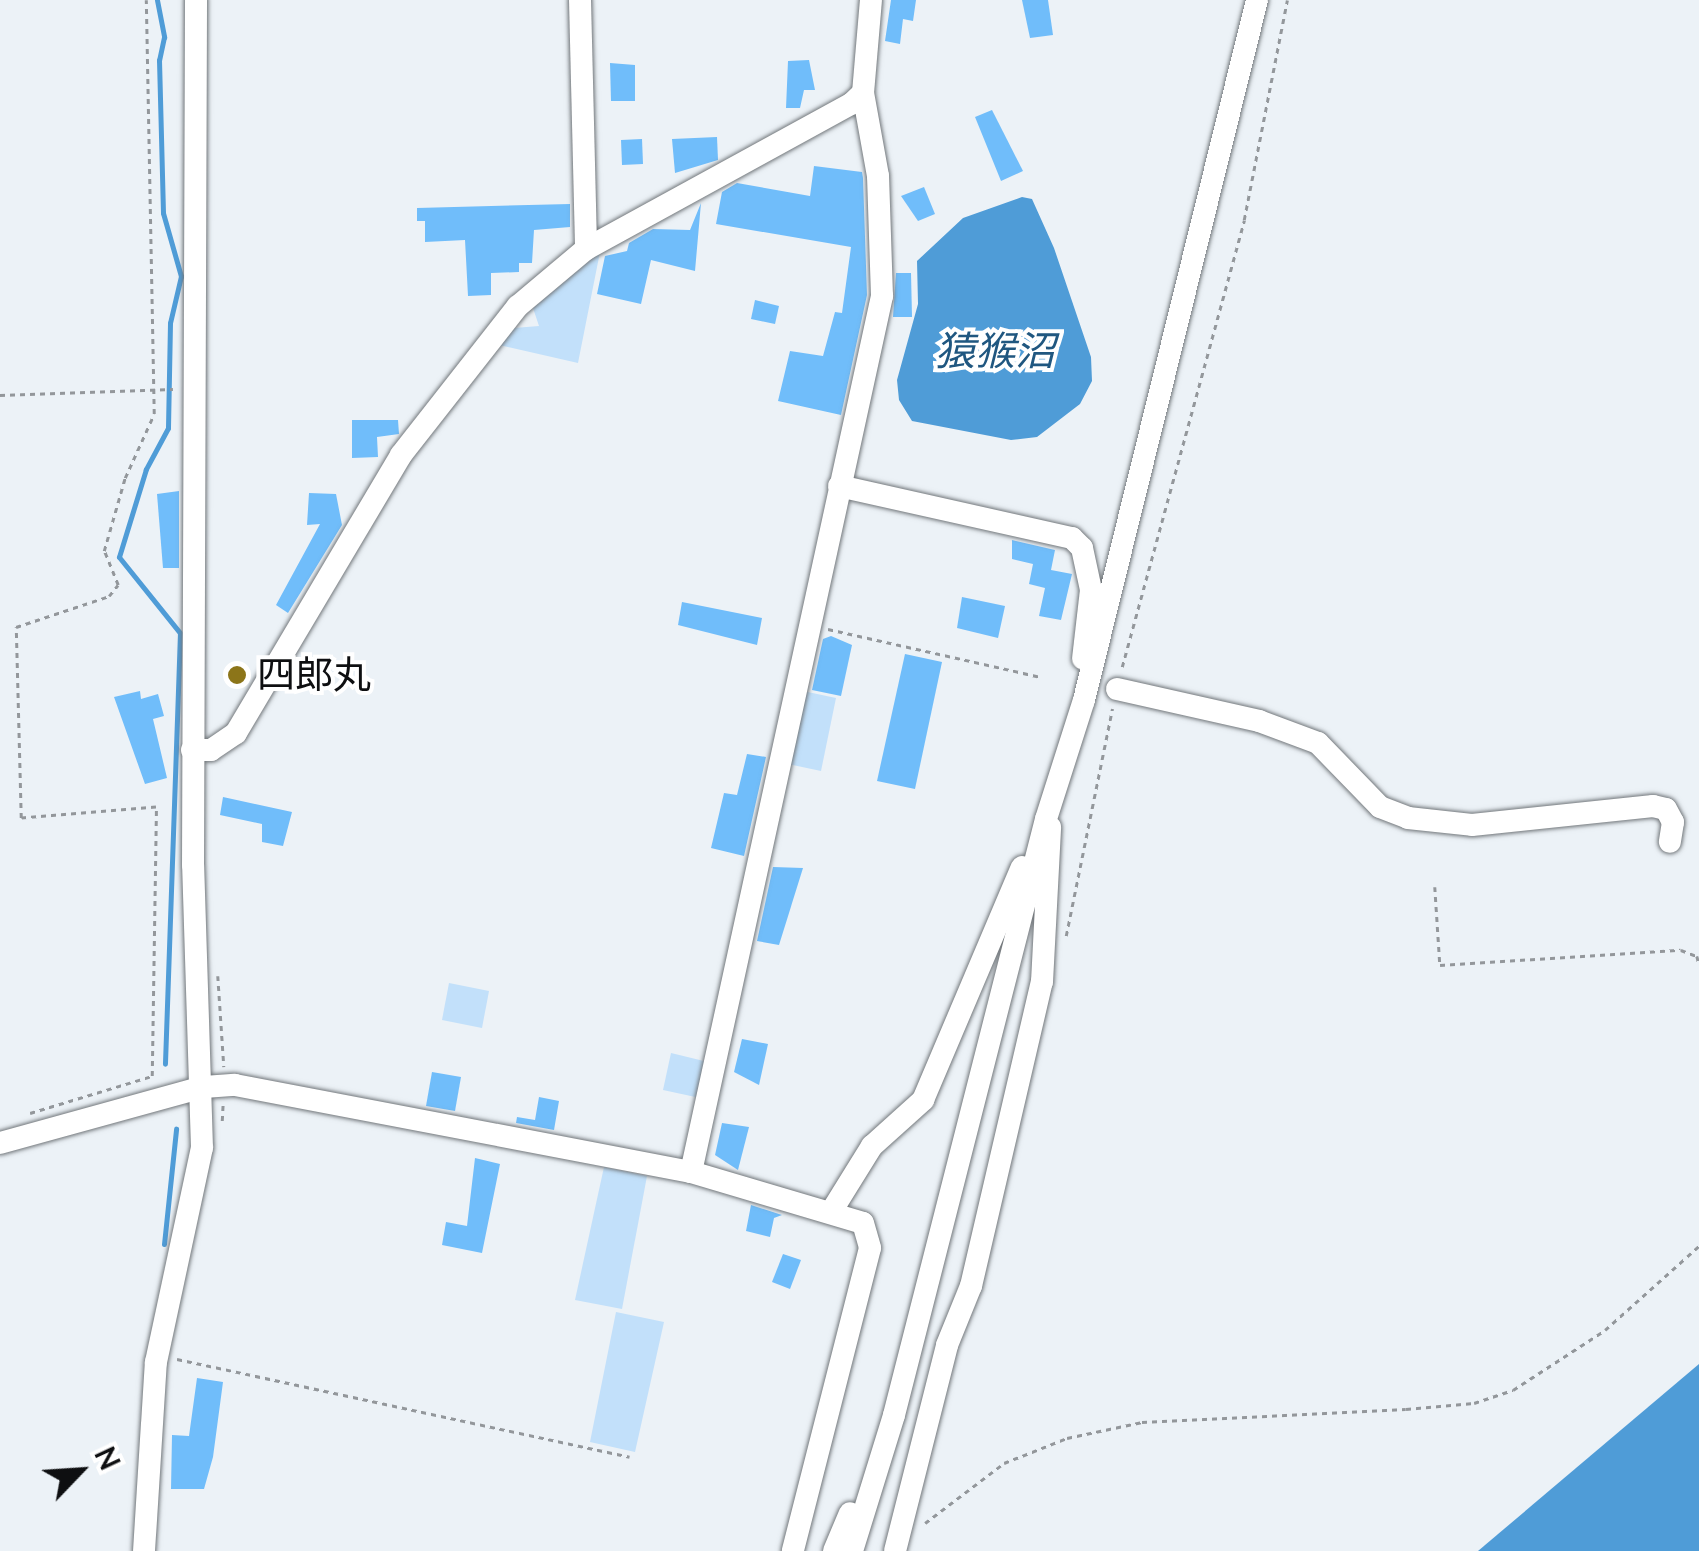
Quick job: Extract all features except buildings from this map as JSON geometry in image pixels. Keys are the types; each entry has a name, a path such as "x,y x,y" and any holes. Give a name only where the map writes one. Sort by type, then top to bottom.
{"street":[{"path":"144,1551 157,1355 193,1199 204,1087 192,750 196,0"},
{"path":"580,0 586,249"},
{"path":"691,1172 807,624 882,296 878,176 863,92 871,0"},
{"path":"852,1551 1046,819 1089,680 1257,0"},
{"path":"192,750 211,750 236,733 439,400 518,306 586,249 824,121 863,92"},
{"path":"839,486 1072,538 1082,548 1091,590 1083,678 1089,680"},
{"path":"1116,688 1259,721 1318,743 1380,807 1408,818 1472,825 1652,806 1666,809 1673,822 1670,842"},
{"path":"898,1543 946,1345 970,1286 1046,950 1052,862 1046,819"},
{"path":"831,1212 872,1146 922,1100 934,1080 956,1012 1046,819"},
{"path":"0,1143 204,1087 235,1085 691,1172 864,1223 870,1248 793,1551"},
{"path":"834,1551 851,1509 877,1516 867,1551"}],"path":[{"path":"18,1118 152,1076 156,807 21,818 16,626 108,596 118,585 104,551 125,478 154,414 146,0"},
{"path":"1046,950 1065,941 1116,688 1244,220 1288,0"},
{"path":"0,395 178,389"},
{"path":"807,624 1040,677"},
{"path":"1435,887 1440,965 1681,950 1697,956 1699,964"},
{"path":"898,1543 1004,1463 1067,1438 1142,1422 1406,1409 1474,1402 1513,1390 1605,1330 1699,1246"},
{"path":"157,1355 630,1458"}],"shaded area":[{"path":"600,252 578,363 499,345 514,328 539,326 533,308"},
{"path":"803,691 836,698 821,771 788,764"},
{"path":"449,983 489,991 482,1028 442,1020"},
{"path":"671,1053 708,1062 700,1098 663,1090"},
{"path":"604,1167 647,1176 622,1309 575,1300"},
{"path":"616,1312 664,1322 635,1452 590,1442"}],"water":[{"name":"猿猴沼","path":"1022,197 1032,199 1054,248 1091,357 1092,381 1080,404 1037,437 1011,440 912,421 899,400 897,380 918,304 917,261 963,218"},
{"path":"1699,1364 1699,1551 1478,1551"}],"waterway":[{"path":"157,0 164,37 159,60 163,213 181,276 170,323 168,428 146,469 119,557 180,633 165,1064"},
{"path":"164,1244 176,1129"}],"place":[{"name":"四郎丸","path":"237,675"}]}
